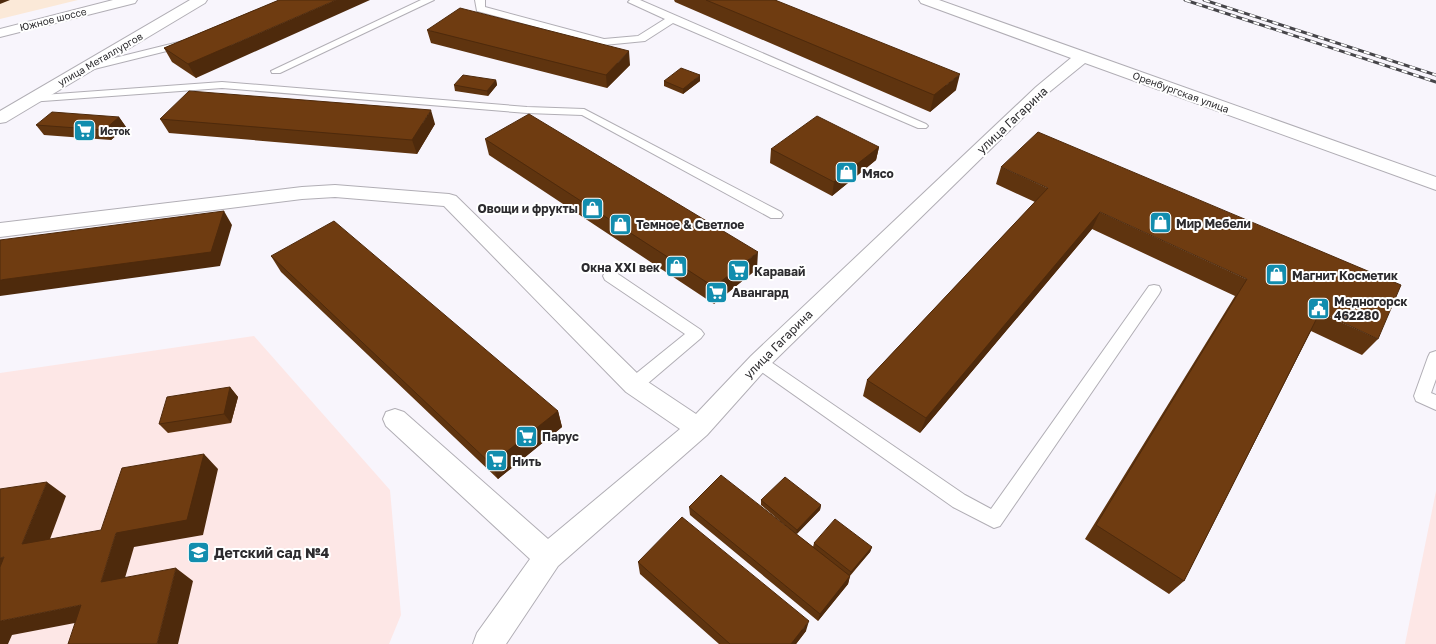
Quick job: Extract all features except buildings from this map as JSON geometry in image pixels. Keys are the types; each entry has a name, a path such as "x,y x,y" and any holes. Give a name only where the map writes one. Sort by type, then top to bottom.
{"street":[{"name":"Южное шоссе","path":"0,33 130,0"},
{"name":"улица Металлургов","path":"0,118 28,99 85,68 200,0"},
{"name":"Оренбургская улица","path":"926,0 1436,184"},
{"name":"улица Гагарина","path":"488,644 548,557 698,428 759,362 1042,90 1083,56"},
{"path":"0,230 302,193 335,191 450,200 634,385 698,428"},
{"path":"395,419 548,557"}],"lane":[{"path":"276,71 429,0"},
{"path":"480,0 480,9 604,42 641,39 672,19"},
{"path":"635,0 634,2 672,19 922,126"},
{"path":"85,68 193,41"},
{"path":"28,99 222,85 527,110 584,112 776,215"},
{"path":"610,276 696,334 634,385"},
{"path":"759,362 959,501 994,520 1154,290"},
{"path":"1436,357 1422,396 1436,403"}],"shaded area":[{"path":"0,0 78,0 0,19"},
{"name":"Детский сад №4","path":"254,336 390,490 401,615 389,644 0,644 0,373"},
{"path":"1436,491 1436,644 1405,644"}],"railway":[{"path":"1185,0 1436,82"},
{"path":"1204,0 1436,75"}],"place":[{"name":"Исток","path":"85,131"},
{"name":"Мясо","path":"846,173"},
{"name":"Овощи и фрукты","path":"593,208"},
{"name":"Мир Мебели","path":"1161,223"},
{"name":"Темное & Светлое","path":"621,224"},
{"name":"Окна XXI век","path":"676,267"},
{"name":"Каравай","path":"739,271"},
{"name":"Магнит Косметик","path":"1277,275"},
{"name":"Авангард","path":"717,292"},
{"name":"Медногорск 462280","path":"1318,308"},
{"name":"Парус","path":"527,436"},
{"name":"Нить","path":"496,461"},
{"name":"Детский сад №4","path":"198,552"}]}
